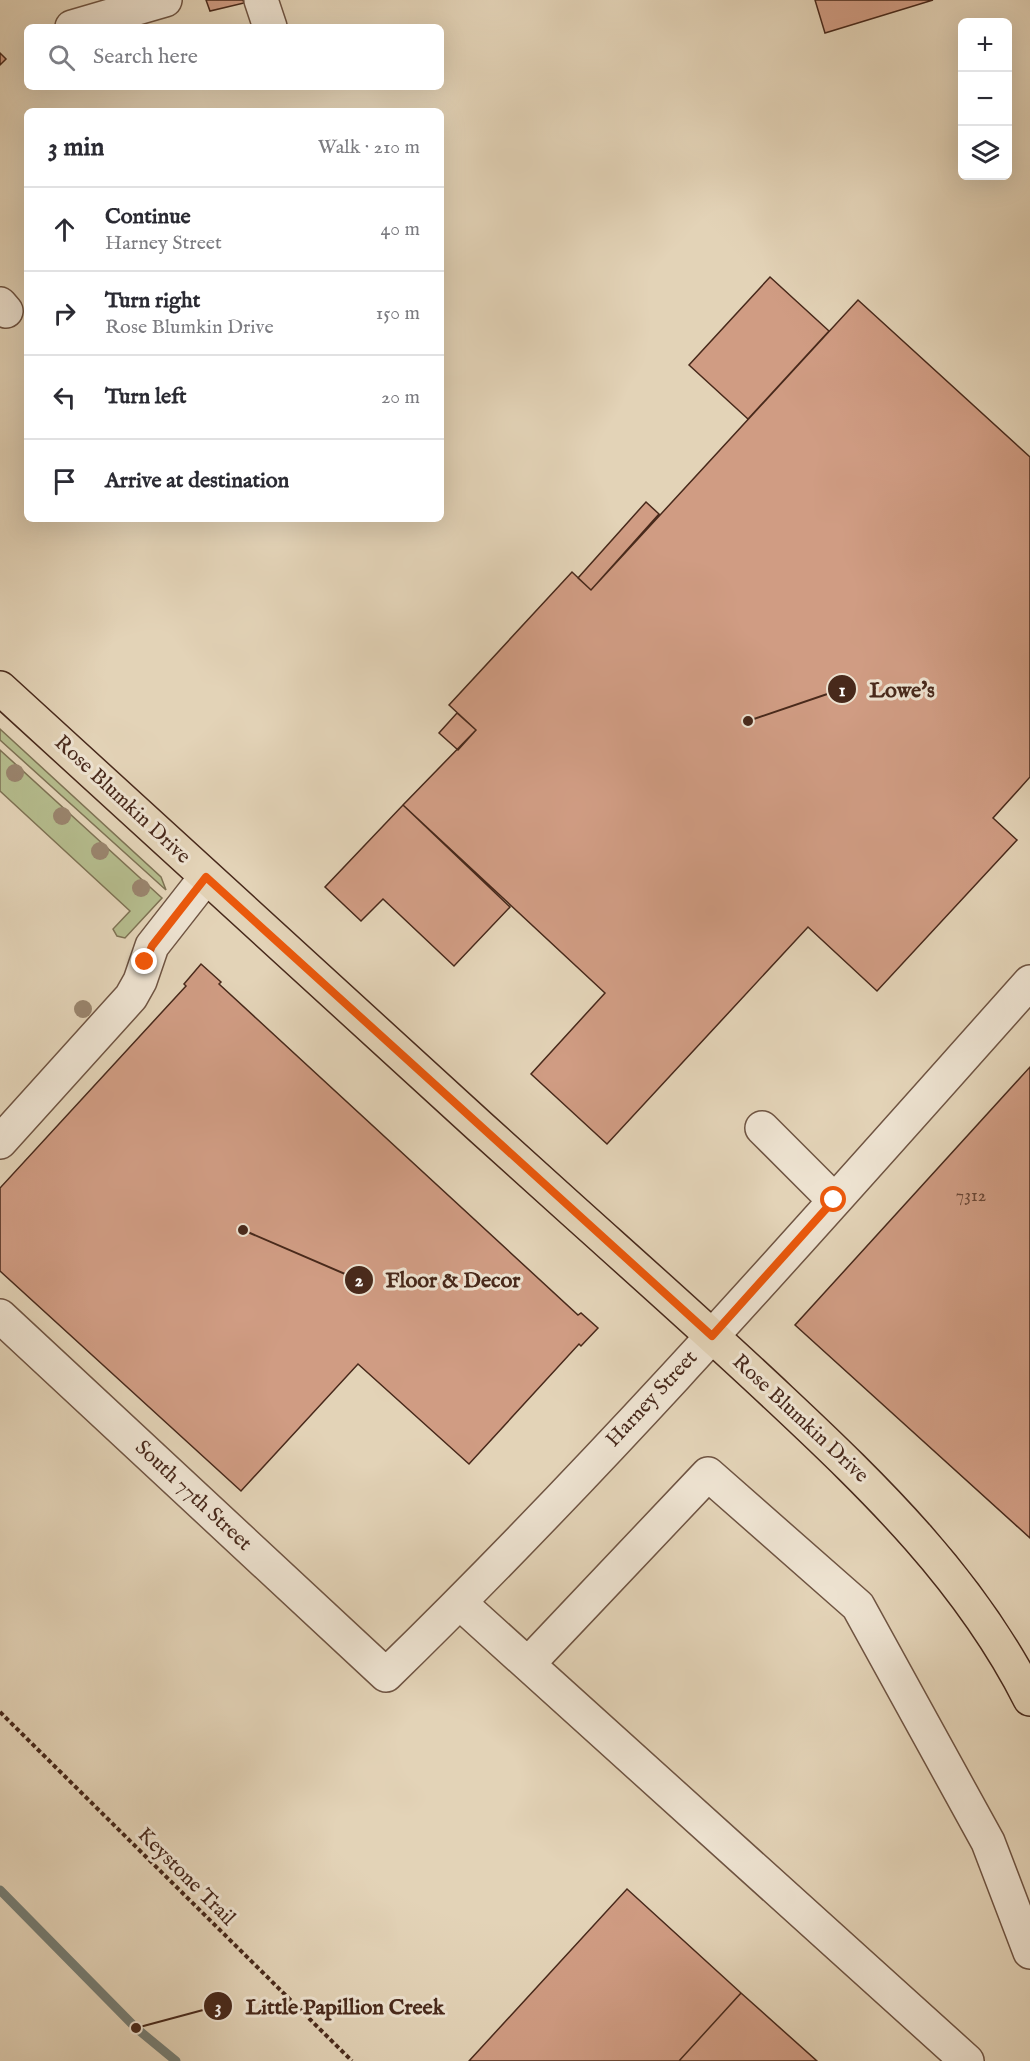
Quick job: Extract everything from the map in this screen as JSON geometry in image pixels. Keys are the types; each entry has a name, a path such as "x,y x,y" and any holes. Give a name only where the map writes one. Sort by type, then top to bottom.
{"main road":[{"name":"Rose Blumkin Drive","path":"0,688 712,1336 864,1478 923,1541 975,1609 1030,1699"}],"street":[{"path":"82,24 165,0"},
{"path":"261,0 269,24"},
{"path":"0,1142 131,997 152,946 206,877"},
{"name":"Harney Street","path":"387,1675 460,1603 712,1336 1030,982"},
{"path":"762,1128 834,1200"},
{"name":"South 77th Street","path":"0,1316 387,1675"},
{"path":"528,1664 708,1474 858,1606 988,1842 1030,1952"},
{"path":"460,1603 968,2061"}],"path":[{"name":"Keystone Trail","path":"0,1712 352,2061"}],"green space":[{"path":"0,729 161,877 166,890 0,740"},
{"path":"0,750 162,898 125,938 117,936 113,929 130,911 0,791"}],"building":[{"path":"206,0 243,0 244,3 210,11"},
{"path":"815,0 933,0 825,33"},
{"path":"0,53 6,59 0,65"},
{"path":"770,277 829,331 748,419 689,365"},
{"path":"858,300 1030,457 1030,777 993,818 1017,840 877,991 808,927 607,1144 531,1074 605,993 403,805 476,730 449,705 572,572 591,590"},
{"path":"646,502 659,514 591,590 578,578"},
{"path":"457,713 476,730 458,750 439,733"},
{"path":"403,805 510,907 454,966 383,899 361,921 325,887"},
{"path":"201,964 221,982 219,984 578,1315 581,1313 598,1328 581,1346 579,1344 469,1464 358,1364 241,1491 0,1271 0,1188 186,986 184,984"},
{"path":"1030,1067 1030,1538 795,1325"},
{"path":"627,1889 741,1993 679,2061 469,2061"},
{"path":"741,1993 817,2061 679,2061"}],"waterway":[{"path":"0,1890 136,2028 176,2061"}],"place":[{"name":"Lowe's","path":"748,721"},
{"name":"Floor & Decor","path":"243,1230"},
{"name":"Little Papillion Creek","path":"136,2028"}],"route":[{"path":"145,962 152,946 206,877 712,1336 834,1200"}]}
